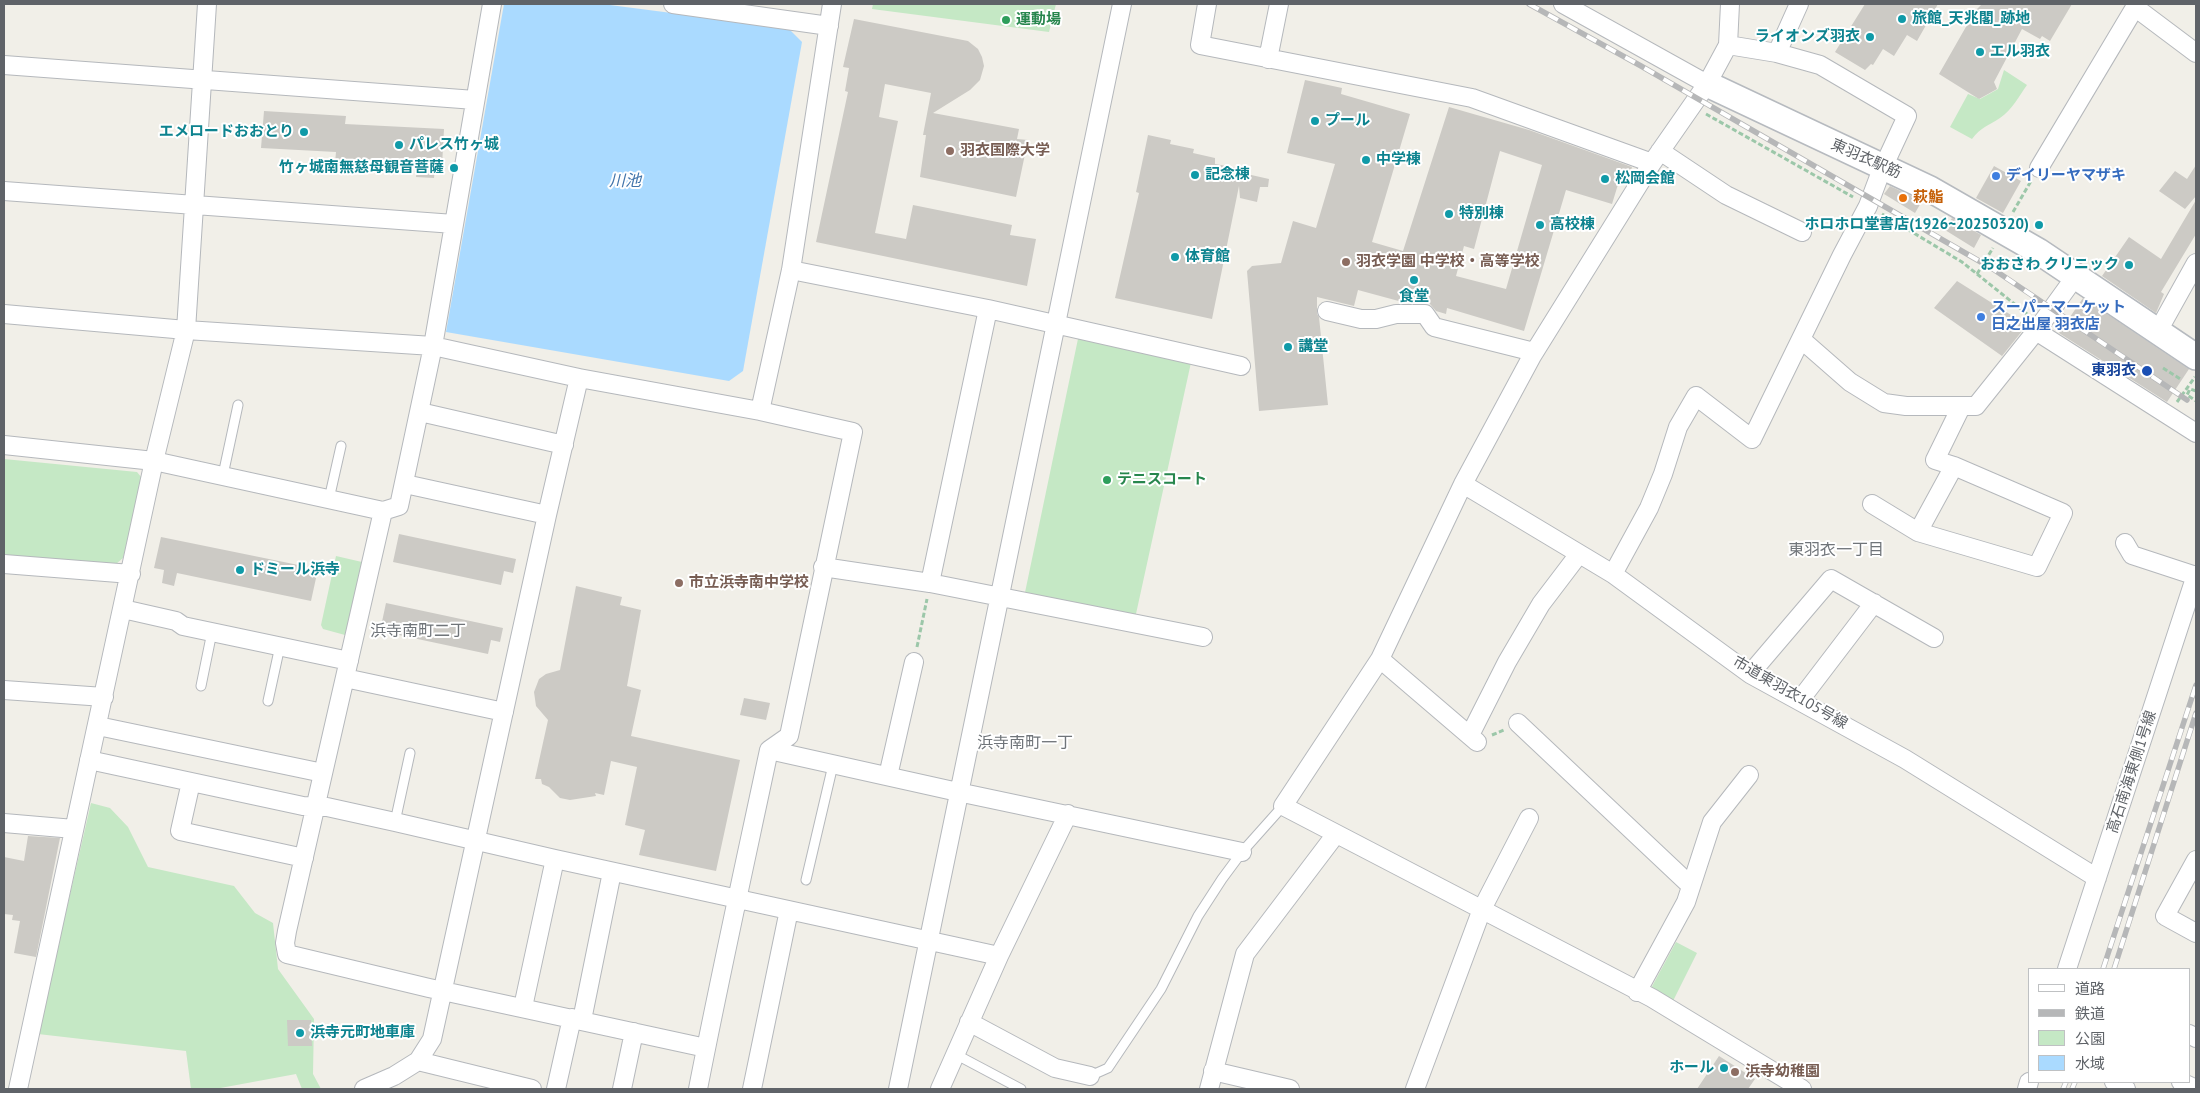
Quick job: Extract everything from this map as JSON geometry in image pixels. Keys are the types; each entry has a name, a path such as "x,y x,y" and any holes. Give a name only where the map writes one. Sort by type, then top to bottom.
{"street":[{"path":"18,1089 154,461 186,330 207,4"},
{"path":"4,445 154,461 383,511 398,506 405,484 433,346 492,4"},
{"path":"673,4 829,26"},
{"path":"760,411 791,270 832,4"},
{"path":"898,1089 927,940 1122,4"},
{"path":"1207,4 1200,45 1472,98 1656,157 1726,195 1802,232"},
{"path":"1268,58 1279,4"},
{"name":"東羽衣駅筋","path":"1563,4 1707,84 1930,188 1998,238 2038,251 2158,331 2195,367"},
{"path":"1730,4 1728,45 1707,84 1656,157 1534,352 1463,484 1380,659 1282,806 1652,998 1802,1089"},
{"path":"1777,53 1798,4"},
{"path":"2039,168 2136,6 2196,53"},
{"path":"1613,574 1649,508 1663,474 1678,427 1696,396 1752,439 1868,206 1907,116 1820,66 1777,53 1728,45"},
{"path":"4,65 475,100"},
{"path":"4,191 454,224"},
{"path":"2158,331 2196,264"},
{"path":"791,270 988,309 1241,366"},
{"path":"1802,340 1850,382 1884,403 1976,406 2036,331 2075,277"},
{"path":"930,583 988,309"},
{"path":"1327,311 1361,319 1376,320 1396,314 1425,314 1434,328 1534,352"},
{"path":"4,314 186,330 433,346 579,378 760,411 853,432 789,736 769,750 738,899 729,928 698,1089"},
{"path":"2036,331 2196,433"},
{"path":"364,1089 394,1076 418,1062 432,1039 579,378"},
{"path":"1872,504 1918,532 2037,567 2063,513 1954,466 1935,460 1961,407"},
{"path":"420,412 564,445"},
{"path":"1918,532 1954,466"},
{"path":"405,484 547,515"},
{"name":"市道東羽衣105号線","path":"1463,484 1613,574 1750,674 1905,759 2097,878"},
{"path":"383,511 285,943 288,954 706,1048"},
{"path":"2125,543 2132,555 2196,576"},
{"path":"1380,659 1474,738 1507,662 1541,604 1579,554"},
{"path":"4,564 131,574"},
{"path":"823,568 930,583 1203,637"},
{"name":"高石南海東側1号線","path":"2067,968 2196,576"},
{"path":"1750,674 1831,579 1934,638"},
{"path":"1800,700 1874,604"},
{"path":"123,609 176,621 183,626 280,646 347,670 504,712"},
{"path":"888,776 914,662"},
{"path":"4,690 104,698"},
{"path":"1518,723 1691,886"},
{"path":"98,726 323,773"},
{"path":"769,750 1242,852"},
{"path":"90,760 303,806 316,806 463,836 475,841 612,872 999,956"},
{"path":"1638,992 1682,910 1712,822 1749,775"},
{"path":"191,782 180,831 304,858"},
{"path":"940,1089 999,956 1068,814"},
{"path":"1415,1089 1482,909 1529,818"},
{"path":"4,823 74,828"},
{"path":"1209,1089 1245,954 1336,834"},
{"path":"523,1007 554,859"},
{"path":"2196,860 2165,916 2196,933"},
{"path":"556,1089 577,1019 612,872"},
{"path":"752,1089 788,910"},
{"path":"970,1022 1055,1068 1090,1076"},
{"path":"622,1089 634,1032"},
{"path":"418,1062 532,1089"},
{"path":"1213,1070 1290,1089"},
{"path":"2183,1083 2196,1089"}],"lane":[{"path":"223,475 238,405"},
{"path":"329,499 341,446"},
{"path":"201,686 212,632"},
{"path":"268,701 280,646"},
{"path":"395,822 410,753"},
{"path":"806,880 833,765"},
{"path":"1090,1076 1108,1068 1161,989 1198,916 1242,852 1282,806"},
{"path":"955,1054 1021,1089"}],"path":[{"path":"1977,274 2039,168"},
{"path":"2173,409 2189,385 2195,367"},
{"path":"2163,368 2182,380"},
{"path":"2189,385 2196,391"},
{"path":"2196,391 2190,389 2187,395 2196,401"},
{"path":"914,662 930,583"},
{"path":"1474,738 1518,723"}],"green space":[{"name":"運動場","path":"873,4 1056,4 1049,32 872,9"},
{"path":"2004,70 2027,85 2008,111 1982,129 1972,139 1950,127 1968,94 1980,99 1998,89"},
{"name":"テニスコート","path":"1079,334 1192,358 1134,623 1023,602"},
{"path":"4,459 137,472 142,478 123,558 116,564 4,555"},
{"path":"336,556 362,562 345,635 323,629 321,625"},
{"path":"91,803 110,808 128,827 148,867 234,886 255,913 273,923 278,969 314,1019 313,1074 321,1089 302,1089 296,1074 215,1089 191,1089 186,1051 38,1034"},
{"path":"1676,942 1697,953 1672,1003 1649,992"}],"water":[{"name":"川池","path":"504,4 602,4 788,28 802,42 743,371 729,381 446,332"}],"building":[{"name":"ライオンズ羽衣","path":"1865,4 1938,4 1917,41 1907,35 1894,56 1883,49 1873,65 1871,64 1865,70 1835,52"},
{"name":"エル羽衣","path":"1982,4 2072,4 2050,41 2042,36 2040,39 2022,29 1994,82 1997,89 1979,99 1939,74 1975,11"},
{"path":"854,19 968,41 978,49 982,57 984,66 980,80 970,90 933,113 1019,129 1017,139 1028,140 1016,197 920,177 926,135 923,135 931,93 885,84 879,117 898,121 875,233 906,239 913,205 1012,225 1010,235 1036,239 1027,286 816,242 848,92 845,91 849,68 843,67"},
{"path":"1305,80 1342,88 1341,94 1410,114 1372,242 1403,251 1449,107 1529,130 1632,167 1628,180 1620,178 1612,204 1566,190 1524,331 1447,308 1446,314 1436,311 1430,304 1406,303 1358,290 1354,306 1317,297 1317,314 1319,317 1328,405 1259,411 1247,271 1252,266 1281,263 1293,221 1316,228 1335,164 1287,153","holes":["1500,151 1542,165 1506,289 1456,276 1464,246 1474,249"]},
{"path":"264,111 346,116 345,124 444,129 442,166 435,166 434,178 416,177 417,165 371,163 371,168 351,167 351,164 335,163 336,152 261,148"},
{"name":"体育館","path":"1148,135 1171,140 1170,144 1194,149 1193,153 1215,158 1215,164 1238,168 1238,172 1269,179 1268,187 1260,187 1257,202 1240,198 1239,186 1212,319 1115,298 1139,193 1136,192"},
{"path":"2196,165 2196,196 2185,209 2159,191 2175,171 2187,179"},
{"path":"1994,166 2021,181 2003,213 1976,198"},
{"name":"萩鮨","path":"1890,186 1922,201 1915,213 1884,194"},
{"path":"2196,200 2196,234 2161,292 2164,294 2156,313 2102,276 2129,237 2161,259"},
{"path":"1952,218 1981,235 1974,248 1945,230"},
{"name":"スーパーマーケット 日之出屋 羽衣店","path":"1957,281 2027,325 2002,356 1934,308"},
{"path":"2083,298 2189,369 2167,402 2059,333"},
{"path":"399,534 516,559 513,573 504,571 501,585 393,562"},
{"name":"ドミール浜寺","path":"161,537 318,569 311,601 177,573 174,586 162,583 164,570 154,568"},
{"path":"576,586 622,597 620,605 641,610 627,686 641,690 631,736 740,760 716,871 639,855 645,830 625,825 637,767 611,761 604,795 595,793 596,796 570,800 560,798 549,787 542,784 541,779 535,779 548,720 536,706 534,692 539,679 546,674 560,670"},
{"path":"386,603 503,628 500,642 491,640 488,654 380,631"},
{"path":"744,698 770,703 766,720 740,715"},
{"path":"28,836 60,838 36,957 14,953 20,921 12,920 13,915 4,914 4,857 24,861"},
{"name":"浜寺元町地車庫","path":"287,1020 311,1020 312,1046 288,1046"},
{"name":"浜寺幼稚園","path":"1719,1056 1755,1079 1748,1089 1697,1089"}],"railway":[{"path":"1529,4 1641,66 1993,269 2187,400"},
{"path":"2103,968 2196,685"},
{"path":"2114,968 2196,713"},
{"path":"2063,1089 2066,1083"},
{"path":"2072,1089 2075,1083"}],"place":[{"name":"旅館_天兆閣_跡地","path":"1902,19"},
{"name":"運動場","path":"1006,20"},
{"name":"ライオンズ羽衣","path":"1870,37"},
{"name":"エル羽衣","path":"1980,52"},
{"name":"プール","path":"1315,121"},
{"name":"エメロードおおとり","path":"304,132"},
{"name":"パレス竹ヶ城","path":"399,145"},
{"name":"羽衣国際大学","path":"950,151"},
{"name":"中学棟","path":"1366,160"},
{"name":"竹ヶ城南無慈母観音菩薩","path":"454,168"},
{"name":"記念棟","path":"1195,175"},
{"name":"デイリーヤマザキ","path":"1996,176"},
{"name":"松岡会館","path":"1605,179"},
{"name":"萩鮨","path":"1903,198"},
{"name":"特別棟","path":"1449,214"},
{"name":"高校棟","path":"1540,225"},
{"name":"ホロホロ堂書店(1926~20250320)","path":"2039,225"},
{"name":"体育館","path":"1175,257"},
{"name":"羽衣学園 中学校・高等学校","path":"1346,262"},
{"name":"おおさわ クリニック","path":"2129,265"},
{"name":"食堂","path":"1414,280"},
{"name":"スーパーマーケット 日之出屋 羽衣店","path":"1981,317"},
{"name":"講堂","path":"1288,347"},
{"name":"東羽衣","path":"2147,371"},
{"name":"テニスコート","path":"1107,480"},
{"name":"ドミール浜寺","path":"240,570"},
{"name":"市立浜寺南中学校","path":"679,583"},
{"name":"浜寺元町地車庫","path":"300,1033"},
{"name":"ホール","path":"1724,1068"},
{"name":"浜寺幼稚園","path":"1735,1072"}],"district":[{"name":"東羽衣一丁目","path":"1836,550"},
{"name":"浜寺南町二丁","path":"418,631"},
{"name":"浜寺南町一丁","path":"1025,743"}]}
